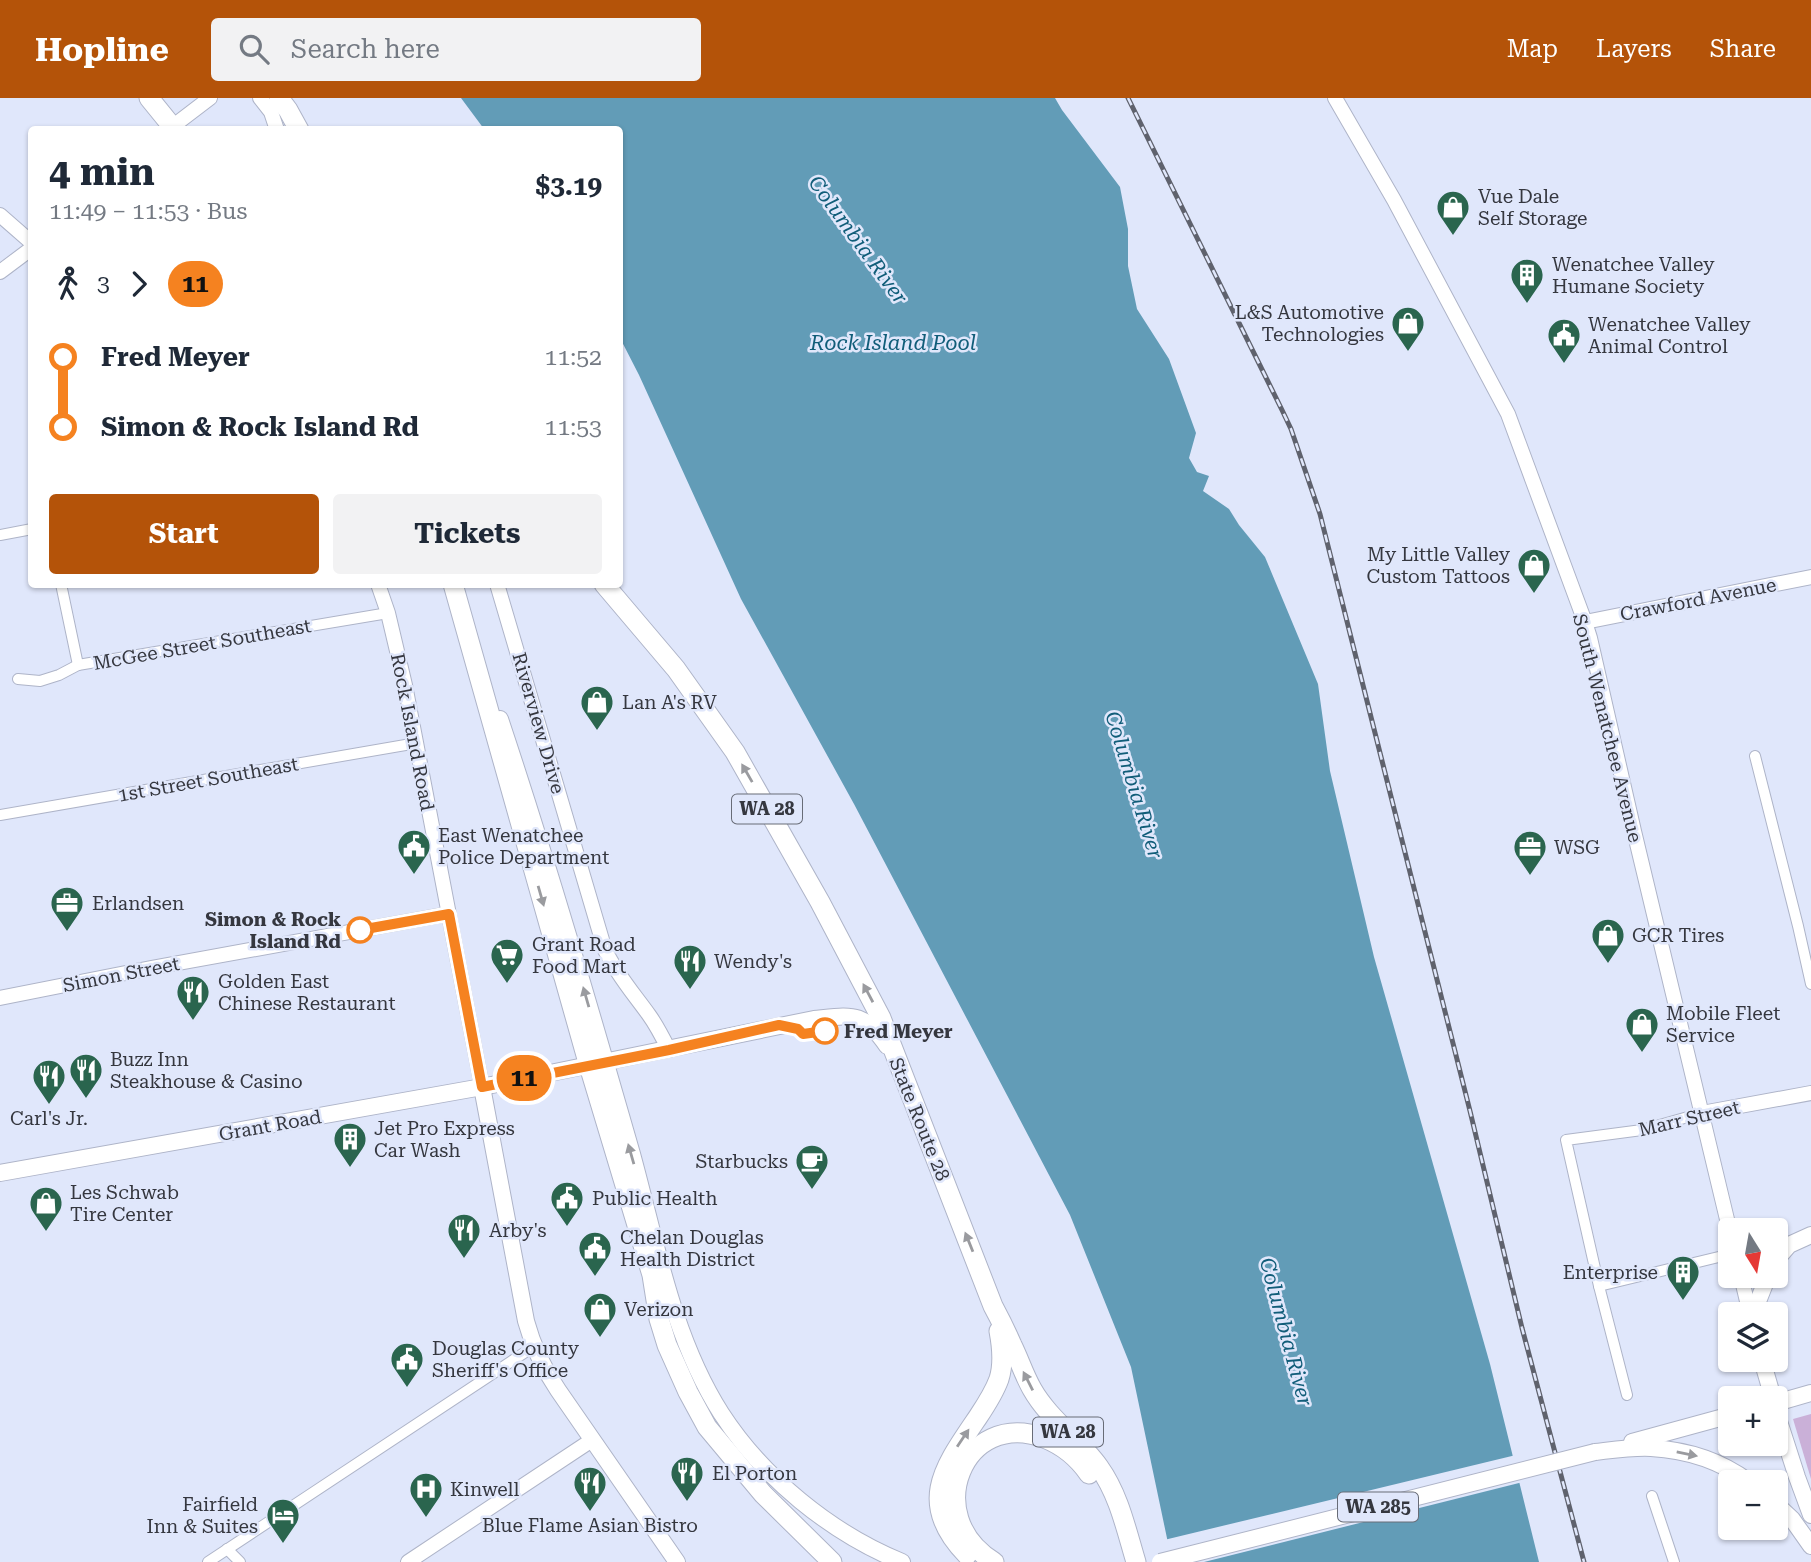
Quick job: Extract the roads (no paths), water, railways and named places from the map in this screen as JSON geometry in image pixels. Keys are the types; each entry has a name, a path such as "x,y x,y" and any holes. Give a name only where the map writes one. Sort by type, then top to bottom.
{"highway":[{"path":"149,98 170,126"},
{"path":"280,102 296,126"},
{"path":"454,588 466,636 597,1064 652,1275 663,1331 672,1357 707,1427 744,1472 783,1498 832,1562"},
{"name":"State Route 28","path":"607,588 676,669 735,752 827,914 881,1018 993,1306 1032,1389 1104,1474 1120,1509 1136,1562"},
{"path":"975,1562 958,1546 948,1531 940,1511 939,1488 951,1456 988,1401 999,1379 1001,1345 993,1306"},
{"path":"993,1562 972,1544 963,1531 956,1510 956,1485 964,1464 982,1445 999,1437 1018,1433 1037,1436 1060,1445 1083,1465 1100,1489 1110,1510 1122,1562"}],"main road":[{"path":"175,126 210,98"},
{"path":"260,98 271,112 276,126"},
{"name":"South Wenatchee Avenue","path":"1335,98 1394,200 1508,414 1585,622 1727,1218"},
{"path":"0,215 28,242"},
{"path":"0,272 28,249"},
{"name":"Crawford Avenue","path":"1585,622 1811,578"},
{"name":"Rock Island Road","path":"379,588 388,613 417,743 482,1087"},
{"name":"Riverview Drive","path":"498,588 605,950 622,981 651,1018 669,1050"},
{"name":"Simon Street","path":"0,998 449,914"},
{"name":"Grant Road","path":"0,1173 482,1087 779,1025 844,1015 862,1019 872,1025 895,1056"},
{"path":"597,1064 692,1359 710,1395 783,1498 831,1535 879,1562"},
{"path":"482,1087 533,1348 546,1372 677,1562"},
{"name":"Marr Street","path":"1702,1113 1811,1093"},
{"path":"1788,1246 1811,1236"},
{"path":"1788,1400 1810,1394"},
{"name":"WA 285","path":"1160,1562 1718,1419"},
{"path":"408,1562 592,1440"},
{"path":"1595,1452 1649,1448 1696,1455 1730,1470"},
{"path":"1788,1450 1811,1515"},
{"path":"783,1498 902,1562"},
{"path":"1788,1515 1811,1546"}],"street":[{"path":"0,535 28,530"},
{"path":"62,588 78,665"},
{"name":"McGee Street Southeast","path":"18,679 40,681 78,665 388,613"},
{"name":"1st Street Southeast","path":"0,816 417,743"},
{"path":"1755,757 1811,984"},
{"name":"Marr Street","path":"1599,1286 1566,1140 1642,1130 1702,1113"},
{"path":"1627,1395 1599,1286 1718,1257"},
{"path":"208,1562 533,1348"},
{"path":"1653,1496 1674,1562"},
{"path":"227,1549 240,1562"}],"water":[{"name":"Rock Island Pool","path":"461,98 1055,98 1120,187 1128,229 1128,266 1137,309 1169,359 1196,433 1189,458 1197,472 1209,476 1203,491 1229,509 1265,557 1318,684 1330,771 1374,957 1490,1364 1539,1562 1172,1562 1131,1367 1070,1215 854,804 741,599 623,344 623,126 482,126"}],"railway":[{"path":"1128,98 1291,429 1320,514 1522,1328 1584,1562"}],"place":[{"name":"Vue Dale Self Storage","path":"1453,237"},
{"name":"Wenatchee Valley Humane Society","path":"1527,305"},
{"name":"L&S Automotive Technologies","path":"1408,353"},
{"name":"Wenatchee Valley Animal Control","path":"1564,365"},
{"name":"My Little Valley Custom Tattoos","path":"1534,595"},
{"name":"Lan A's RV","path":"597,732"},
{"name":"East Wenatchee Police Department","path":"414,876"},
{"name":"WSG","path":"1530,877"},
{"name":"Simon & Rock Island Rd","path":"360,930"},
{"name":"Erlandsen","path":"67,933"},
{"name":"GCR Tires","path":"1608,965"},
{"name":"Grant Road Food Mart","path":"507,985"},
{"name":"Wendy's","path":"690,991"},
{"name":"Golden East Chinese Restaurant","path":"193,1022"},
{"name":"Fred Meyer","path":"825,1031"},
{"name":"Mobile Fleet Service","path":"1642,1054"},
{"name":"Buzz Inn Steakhouse & Casino","path":"86,1100"},
{"name":"Carl's Jr.","path":"49,1106"},
{"name":"Jet Pro Express Car Wash","path":"350,1169"},
{"name":"Starbucks","path":"812,1191"},
{"name":"Public Health","path":"567,1228"},
{"name":"Les Schwab Tire Center","path":"46,1233"},
{"name":"Arby's","path":"464,1260"},
{"name":"Chelan Douglas Health District","path":"595,1278"},
{"name":"Enterprise","path":"1683,1302"},
{"name":"Verizon","path":"600,1339"},
{"name":"Douglas County Sheriff's Office","path":"407,1389"},
{"name":"El Porton","path":"687,1503"},
{"name":"Blue Flame Asian Bistro","path":"590,1513"},
{"name":"Kinwell","path":"426,1519"},
{"name":"Fairfield Inn & Suites","path":"283,1545"}],"water label":[{"name":"Columbia River","path":"858,240"},
{"name":"Columbia River","path":"1134,785"},
{"name":"Columbia River","path":"1286,1332"}]}
